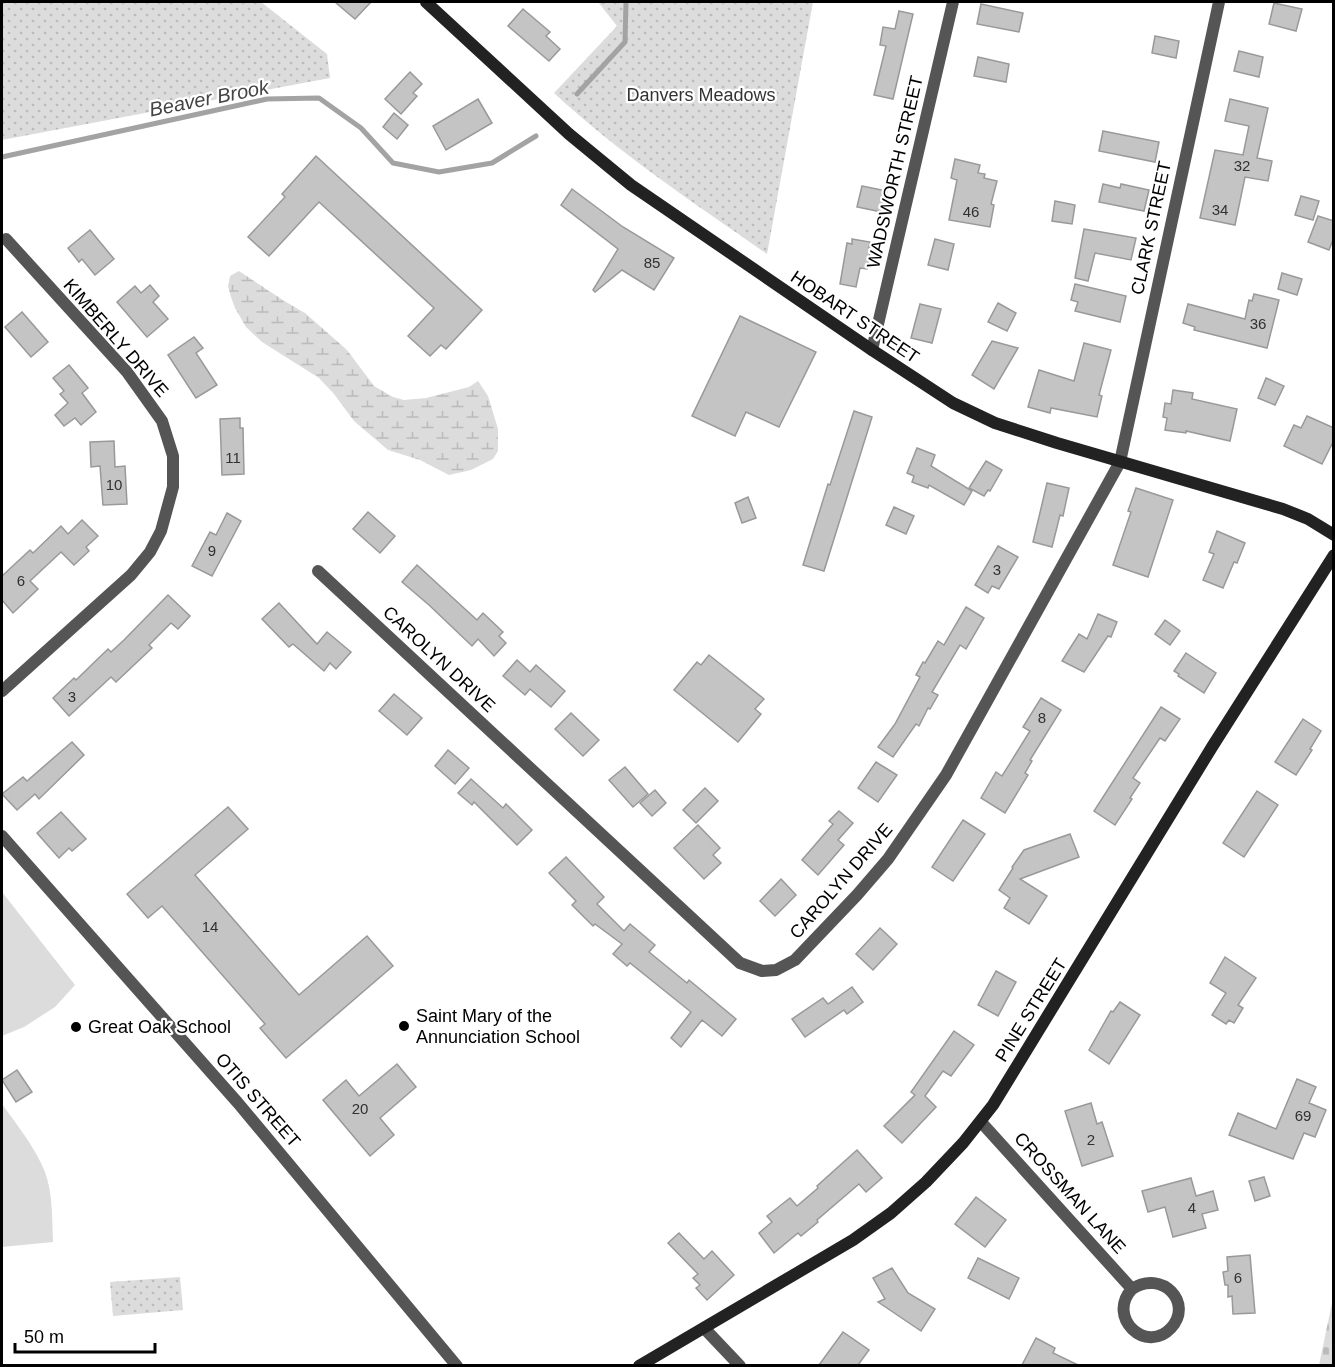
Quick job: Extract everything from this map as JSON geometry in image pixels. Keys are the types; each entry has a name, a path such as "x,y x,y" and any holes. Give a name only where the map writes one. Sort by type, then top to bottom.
{"street":[{"name":"HOBART STREET","path":"426,2 569,134 612,170 931,390 994,423 1283,509 1308,519 1334,535"},
{"name":"WADSWORTH STREET","path":"872,350 953,2"},
{"name":"CLARK STREET","path":"1120,462 1218,2"},
{"name":"KIMBERLY DRIVE","path":"2,691 131,575 150,552 161,531 173,487 173,456 162,421 127,372 6,239"},
{"name":"CAROLYN DRIVE","path":"318,571 740,963 762,971 776,970 795,960 857,895 888,859 928,803 946,775 1120,462"},
{"name":"PINE STREET","path":"639,1365 853,1240 926,1182 981,1122 1046,1021 1218,737 1334,555"},
{"name":"OTIS STREET","path":"2,836 238,1103 458,1365"},
{"name":"CROSSMAN LANE","path":"981,1122 1132,1288"},
{"path":"1144,1282 1151,1282 1170,1289 1178,1308 1176,1321 1172,1327 1161,1335 1147,1337 1129,1327 1123,1314 1123,1307 1132,1288 1144,1282"},
{"path":"704,1328 740,1365"}],"green space":[{"path":"2,2 261,2 327,54 330,78 2,140"},
{"name":"Danvers Meadows","path":"598,2 813,2 767,254 631,157 554,93 617,26"},
{"path":"239,271 305,313 347,350 374,386 393,397 404,400 426,398 469,387 478,381 488,396 498,429 498,451 493,459 471,470 449,475 420,460 388,450 354,421 319,378 262,342 246,327 235,308 228,286 230,276"},
{"path":"2,892 75,985 55,1007 24,1027 2,1036"},
{"path":"2,1104 31,1145 48,1180 53,1242 2,1247"},
{"path":"180,1277 183,1310 113,1316 110,1282"},
{"path":"1333,1298 1333,1365 1319,1365"}],"building":[{"path":"335,2 371,2 355,19"},
{"path":"1274,3 1302,9 1296,31 1269,24"},
{"path":"981,4 1023,13 1019,32 977,24"},
{"path":"523,9 550,32 546,36 560,49 549,61 508,26"},
{"path":"899,11 913,14 893,99 874,95 886,46 880,45 883,27 895,29"},
{"path":"1155,36 1179,41 1176,58 1152,53"},
{"path":"1239,51 1263,57 1259,77 1234,71"},
{"path":"978,57 1009,64 1006,82 974,76"},
{"path":"410,72 422,84 413,93 417,96 401,114 385,99"},
{"path":"478,99 492,123 446,150 433,126"},
{"path":"1230,99 1268,108 1257,158 1272,161 1268,181 1245,177 1235,225 1200,218 1215,150 1243,155 1249,126 1225,121"},
{"path":"394,113 408,125 397,139 383,127"},
{"path":"1103,131 1159,142 1155,162 1099,151"},
{"path":"316,156 482,310 446,349 441,345 430,356 408,336 434,308 319,202 269,256 248,237 285,197 282,194"},
{"path":"955,159 980,165 978,173 985,174 984,178 997,181 991,204 994,205 990,227 949,220 957,180 951,178"},
{"path":"1103,184 1120,188 1121,184 1149,190 1144,211 1099,202"},
{"path":"862,186 887,191 882,212 857,207"},
{"path":"572,189 623,227 674,258 654,290 622,270 595,292 593,290 618,249 561,205"},
{"path":"1301,196 1319,201 1313,220 1295,215"},
{"path":"1055,201 1075,205 1072,224 1052,221"},
{"path":"1318,216 1334,221 1334,237 1329,250 1308,242"},
{"path":"1084,229 1136,238 1131,260 1095,253 1088,281 1075,278"},
{"path":"90,230 114,259 95,275 82,259 79,262 68,248"},
{"path":"852,239 870,242 869,248 871,248 867,269 860,268 856,287 840,284 847,243 852,244"},
{"path":"935,239 954,244 948,270 928,265"},
{"path":"1282,273 1302,279 1297,295 1278,289"},
{"path":"1075,284 1126,296 1120,322 1075,311 1078,302 1071,300"},
{"path":"150,285 159,296 153,302 168,319 147,337 117,302 135,286 141,293"},
{"path":"1254,294 1279,300 1267,348 1194,330 1195,327 1183,323 1188,304 1245,319 1249,300 1252,301"},
{"path":"998,303 1016,313 1007,331 988,322"},
{"path":"920,304 941,309 932,343 911,338"},
{"path":"22,312 48,342 31,357 5,327"},
{"path":"740,316 816,352 779,427 746,412 735,436 692,416"},
{"path":"194,337 203,348 196,353 217,385 196,398 168,355"},
{"path":"992,341 1018,348 994,389 972,375"},
{"path":"1084,343 1111,350 1099,395 1102,396 1097,417 1051,408 1050,413 1028,407 1039,370 1074,381"},
{"path":"69,365 88,388 82,393 96,412 81,425 75,418 64,426 55,415 68,403 60,394 64,391 53,378"},
{"path":"1266,378 1284,386 1275,405 1258,398"},
{"path":"1173,390 1193,393 1192,399 1237,409 1230,441 1186,431 1186,433 1165,430 1167,418 1163,417 1165,403 1171,404"},
{"path":"854,411 872,417 824,571 803,565"},
{"path":"1307,416 1334,428 1334,440 1322,464 1284,446 1294,425 1301,428"},
{"path":"240,418 240,428 243,428 244,474 222,475 220,419"},
{"path":"114,441 115,467 125,466 127,504 103,505 100,466 91,467 90,442"},
{"path":"917,448 935,455 931,466 972,491 964,505 929,485 928,488 912,482 914,476 907,473"},
{"path":"986,461 1002,470 990,491 988,490 984,496 969,488"},
{"path":"1047,483 1069,488 1063,516 1060,515 1052,547 1033,542"},
{"path":"1136,488 1173,500 1148,577 1113,565 1131,512 1128,511"},
{"path":"748,497 756,518 742,523 735,503"},
{"path":"894,507 914,516 906,534 886,525"},
{"path":"368,512 395,536 380,553 353,529"},
{"path":"227,513 241,521 212,576 192,566 210,532 216,535"},
{"path":"82,520 98,536 86,547 89,551 74,565 61,552 30,581 38,589 13,613 2,600 2,576 30,550 33,553 61,526 68,534"},
{"path":"1217,531 1245,543 1223,588 1203,580 1214,554 1209,552"},
{"path":"998,546 1018,557 999,589 992,586 988,593 975,585"},
{"path":"417,565 477,620 483,613 503,632 499,636 506,643 494,656 478,639 472,646 402,582"},
{"path":"168,595 190,616 178,629 171,623 149,645 152,648 116,682 111,677 69,716 53,698 74,678 76,680 108,649 111,652"},
{"path":"279,603 317,644 327,632 351,652 336,669 330,663 324,671 293,644 289,647 262,619"},
{"path":"966,607 984,618 966,649 960,645 932,692 938,695 930,709 928,708 919,726 916,724 893,757 878,747 895,724 920,677 916,675 923,662 925,663 938,641 944,645"},
{"path":"1098,614 1117,622 1111,637 1108,636 1084,672 1062,661 1079,634 1087,639"},
{"path":"1165,620 1180,631 1170,645 1155,634"},
{"path":"1186,653 1216,673 1204,693 1174,671"},
{"path":"709,655 764,699 755,709 761,714 738,742 674,690 697,662 701,665"},
{"path":"517,660 530,672 536,665 565,691 551,707 530,689 525,695 503,676"},
{"path":"394,694 422,718 407,735 379,711"},
{"path":"1041,698 1061,710 1030,760 1032,761 1025,773 1028,775 1005,813 981,798 996,772 1002,776 1030,731 1023,727"},
{"path":"1161,707 1180,719 1165,741 1160,738 1133,778 1140,783 1115,825 1094,811"},
{"path":"571,713 599,740 583,756 555,729"},
{"path":"1303,719 1321,731 1296,775 1275,762"},
{"path":"72,742 84,755 39,799 35,794 17,810 2,794 23,777 27,781"},
{"path":"448,750 469,768 455,784 435,766"},
{"path":"876,762 897,775 878,802 858,788"},
{"path":"625,767 648,794 633,807 609,780"},
{"path":"471,779 503,808 506,804 532,830 517,845 474,802 472,805 458,793"},
{"path":"705,788 718,801 696,823 683,810"},
{"path":"655,790 666,803 652,816 640,803"},
{"path":"1257,791 1278,805 1244,857 1223,843"},
{"path":"228,807 248,829 195,875 299,995 367,936 393,966 286,1058 260,1028 265,1024 162,906 148,918 127,894"},
{"path":"839,811 853,823 838,840 844,845 818,875 802,860 833,824 829,821"},
{"path":"61,812 86,839 72,851 69,848 59,858 37,833"},
{"path":"963,820 985,834 953,881 932,867"},
{"path":"698,825 720,848 713,855 721,863 704,879 674,848"},
{"path":"1070,834 1079,857 1020,879 1047,896 1029,924 1004,908 1010,898 999,890 1024,850"},
{"path":"566,857 604,897 597,904 624,931 630,924 655,945 649,952 687,983 689,980 736,1019 722,1036 702,1020 681,1047 671,1038 691,1012 630,963 627,966 613,954 622,944 595,924 593,926 572,905 576,901 549,873"},
{"path":"781,879 796,895 775,916 760,901"},
{"path":"880,928 897,944 873,970 856,954"},
{"path":"1225,957 1256,978 1238,1005 1243,1008 1234,1023 1229,1020 1226,1024 1212,1015 1226,993 1210,983"},
{"path":"996,971 1016,982 998,1016 978,1005"},
{"path":"852,987 863,1002 847,1014 844,1010 805,1037 792,1019 823,998 828,1004"},
{"path":"1120,1002 1140,1015 1109,1064 1089,1050 1111,1011 1113,1012"},
{"path":"954,1031 974,1045 951,1076 943,1071 925,1096 936,1107 902,1143 884,1126 915,1095 911,1092"},
{"path":"397,1064 416,1087 380,1118 394,1135 370,1156 323,1100 346,1080 359,1096"},
{"path":"17,1070 32,1092 16,1102 2,1080"},
{"path":"1297,1079 1316,1087 1309,1103 1326,1110 1315,1137 1304,1133 1293,1159 1229,1135 1238,1113 1276,1129"},
{"path":"1091,1103 1097,1124 1102,1122 1113,1156 1082,1166 1065,1111"},
{"path":"857,1150 882,1178 866,1192 859,1184 801,1236 798,1233 774,1253 759,1233 772,1222 767,1216 790,1198 797,1206"},
{"path":"1264,1177 1270,1196 1255,1201 1249,1181"},
{"path":"1191,1178 1196,1196 1213,1191 1218,1210 1202,1214 1206,1228 1173,1237 1165,1207 1148,1212 1142,1191"},
{"path":"976,1197 1006,1220 985,1247 955,1224"},
{"path":"679,1233 704,1259 712,1251 734,1275 707,1300 696,1288 700,1285 693,1278 698,1274 668,1243"},
{"path":"1250,1255 1255,1313 1233,1314 1232,1296 1228,1297 1228,1285 1225,1285 1223,1272 1228,1271 1227,1257"},
{"path":"978,1258 1019,1278 1009,1299 968,1278"},
{"path":"892,1268 908,1293 935,1309 921,1331 878,1302 885,1299 873,1278"},
{"path":"843,1332 869,1350 858,1365 819,1365"},
{"path":"1036,1338 1055,1348 1053,1353 1078,1365 1022,1365"}],"waterway":[{"name":"Beaver Brook","path":"577,94 625,42 626,2"},
{"name":"Beaver Brook","path":"2,157 267,99 319,98 361,128 393,163 439,172 492,163 536,136"}],"place":[{"name":"Saint Mary of the Annunciation School","path":"404,1026"},
{"name":"Great Oak School","path":"76,1027"}]}
